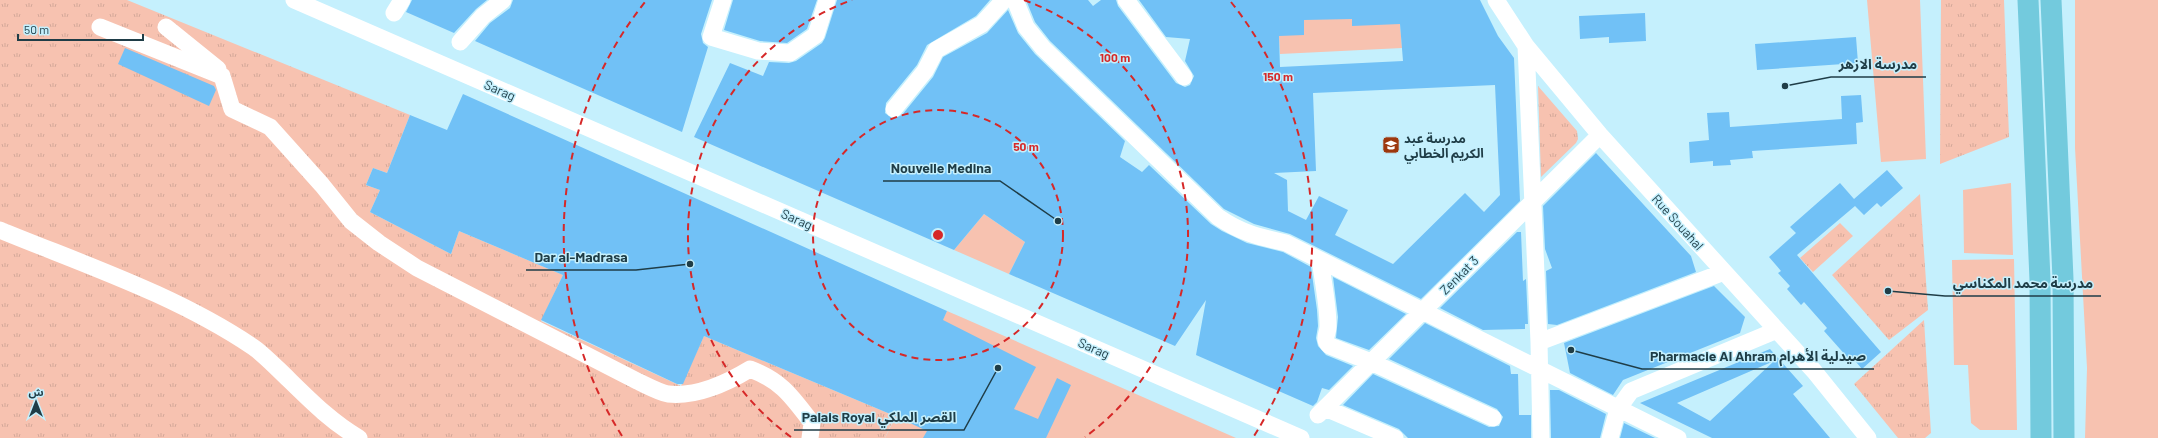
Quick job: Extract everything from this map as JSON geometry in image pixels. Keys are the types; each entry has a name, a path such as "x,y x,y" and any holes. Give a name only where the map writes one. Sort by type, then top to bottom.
{"main road":[{"path":"2028,0 2040,280 2042,438"},
{"path":"2052,0 2063,279 2064,438"}],"street":[{"name":"Sarag","path":"294,0 1300,438"},
{"path":"460,42 483,16 503,0"},
{"path":"723,0 711,37 758,51 790,52 816,35 827,0"},
{"path":"894,108 925,71 936,50 982,24 1004,0"},
{"path":"1015,0 1026,27 1043,48 1218,217 1234,228 1251,236 1286,243 1678,438"},
{"path":"1126,0 1184,77"},
{"name":"Rue Souahal","path":"1496,0 1526,46 1600,135 1814,371 1868,438"},
{"path":"100,27 222,76"},
{"path":"166,27 214,65 222,76 232,109 270,127 322,185 350,222 417,268 637,381 667,394 692,394 736,378 750,369 770,376 786,391 812,423 810,438"},
{"path":"1526,46 1539,342 1541,438"},
{"name":"Zenkat 3","path":"1395,438 1322,411 1600,135"},
{"path":"0,230 130,283 186,309 217,326 254,348 328,416 342,428 359,438"},
{"path":"1320,260 1328,327 1325,338 1326,343 1330,346 1371,362 1492,418"},
{"path":"1539,342 1724,272"},
{"path":"1610,438 1618,409 1631,391 1777,330"}],"green space":[{"path":"0,0 127,0 410,115 387,173 373,168 366,185 380,190 370,212 451,254 459,231 563,275 541,321 681,386 704,336 895,416 885,438 0,438"},
{"path":"1277,0 1398,0 1402,48 1280,54"},
{"path":"1867,0 1920,0 1926,159 1881,162"},
{"path":"1941,0 2004,0 2009,137 1940,164"},
{"path":"2075,0 2158,0 2158,438 2085,438 2087,368 2075,148"},
{"path":"1538,86 1577,131 1578,139 1576,143 1541,177"},
{"path":"2011,183 2013,255 1964,253 1963,190"},
{"path":"1920,194 1928,310 1889,340 1832,275"},
{"path":"984,214 1025,242 1009,274 954,250"},
{"path":"1840,223 1853,236 1813,272 1800,258"},
{"path":"2014,259 2017,430 1980,430 1971,423 1968,365 1954,365 1952,260"},
{"path":"947,311 961,317 1236,438 885,438"},
{"path":"1924,320 1931,433 1925,438 1898,438 1854,384"}],"building":[{"path":"412,0 487,0 476,9 454,33 406,12"},
{"path":"513,0 712,0 701,34 703,43 708,47 682,132 475,41 490,23 510,8"},
{"path":"733,0 817,0 807,29 787,43 760,41 724,30"},
{"path":"837,0 990,0 976,16 927,45 917,65 886,103 885,113 893,119 902,115 933,77 943,57 987,33 1008,10 1018,33 1035,54 1125,141 1120,157 1142,172 1149,165 1211,224 1222,231 1247,243 1283,252 1311,267 1317,310 1318,326 1316,338 1318,346 1326,355 1353,366 1329,390 1322,388 1317,402 1313,406 1196,355 1206,300 1175,346 1009,274 1025,242 984,214 954,250 694,137 730,63 763,76 769,62 789,63 796,61 822,43"},
{"path":"1026,0 1088,0 1093,6 1101,0 1116,0 1118,6 1176,83 1185,87 1190,85 1194,76 1185,61 1190,39 1166,37 1139,0 1480,0 1498,36 1514,58 1520,201 1421,299 1290,234 1254,224 1224,209 1050,41 1035,22","holes":["1352,19 1352,26 1400,24 1403,61 1280,67 1279,36 1304,35 1304,20","1495,85 1500,195 1484,212 1465,193 1393,264 1335,235 1348,210 1319,196 1306,220 1288,211 1287,180 1274,173 1316,171 1313,93"]},
{"path":"1645,13 1646,41 1609,43 1609,37 1580,39 1579,16"},
{"path":"1856,37 1858,63 1757,70 1755,44"},
{"path":"125,48 214,86 216,90 209,106 118,64"},
{"path":"463,94 947,311 943,320 1036,367 1014,409 1038,419 1057,378 1071,385 1046,438 923,438 927,431 895,416 704,336 683,384 677,384 541,320 563,275 459,231 451,254 370,212 380,190 366,185 373,168 387,173 410,115 447,130"},
{"path":"1861,95 1863,122 1856,123 1857,144 1752,151 1753,158 1730,160 1731,165 1713,166 1713,161 1690,163 1689,142 1709,140 1707,113 1729,112 1730,127 1842,119 1841,96"},
{"path":"1596,153 1691,256 1696,272 1557,325 1548,324 1546,271 1552,268 1545,249 1543,206"},
{"path":"1887,170 1903,188 1881,207 1877,203 1864,215 1855,206 1797,255 1881,352 1862,369 1851,356 1848,358 1824,331 1827,328 1804,302 1801,305 1787,289 1790,286 1778,273 1781,271 1769,257 1796,233 1790,227 1840,183 1854,199"},
{"path":"1517,232 1521,232 1523,281 1526,279 1528,324 1525,324 1525,329 1483,330 1440,308"},
{"path":"1333,277 1406,314 1369,350 1336,338 1338,317"},
{"path":"1714,286 1745,317 1740,333 1623,380 1613,395 1570,373 1564,343"},
{"path":"1425,323 1510,366 1511,374 1518,374 1519,415 1531,415 1531,438 1408,438 1399,429 1343,405 1373,374 1489,427 1499,426 1503,417 1497,409 1389,359"},
{"path":"1770,349 1803,386 1793,394 1830,438 1712,438 1640,403","holes":["1774,361 1710,421 1677,403"]},
{"path":"1550,390 1559,390 1606,414 1600,438 1551,438"},
{"path":"1624,423 1655,438 1620,438"}],"place":[{"name":"مدرسة الازهر","path":"1785,86"},
{"name":"مدرسة عبد الكريم الخطابي","path":"1391,145"},
{"name":"Nouvelle Medina","path":"1058,221"},
{"name":"Dar al-Madrasa","path":"690,264"},
{"name":"مدرسة محمد المكناسي","path":"1888,291"},
{"name":"Pharmacie Al Ahram صيدلية الأهرام","path":"1571,350"},
{"name":"Palais Royal القصر الملكي","path":"998,368"}]}
